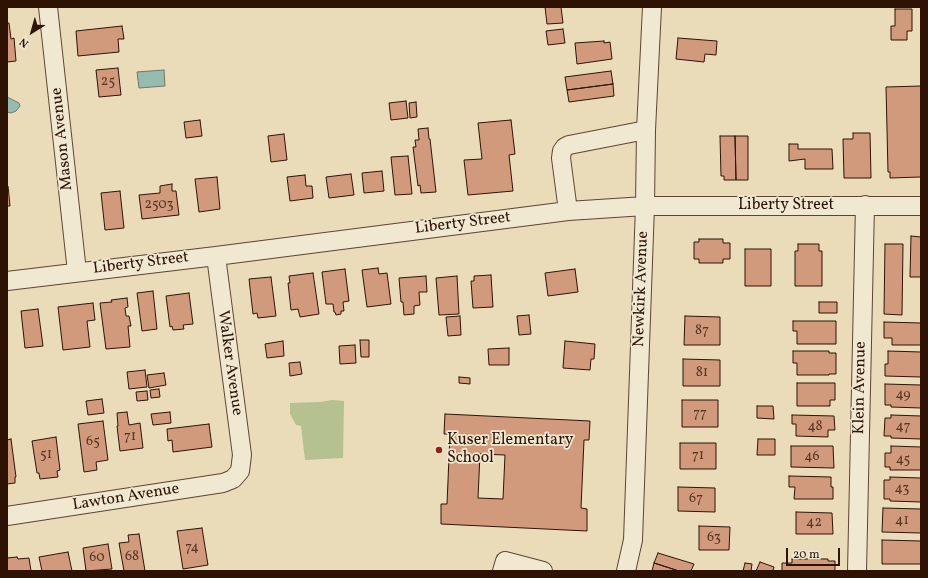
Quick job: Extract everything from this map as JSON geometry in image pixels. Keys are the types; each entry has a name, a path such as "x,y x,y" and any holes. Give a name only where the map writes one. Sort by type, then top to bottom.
{"street":[{"name":"Mason Avenue","path":"48,7 77,272"},
{"name":"Newkirk Avenue","path":"626,571 633,540 645,206 646,130 652,7"},
{"path":"568,211 561,158 562,151 565,147 569,144 646,130"},
{"name":"Klein Avenue","path":"857,571 864,205"},
{"name":"Liberty Street","path":"7,281 568,211 645,206 921,206"},
{"name":"Walker Avenue","path":"216,256 242,455 240,471"},
{"name":"Lawton Avenue","path":"7,516 223,483 233,479 240,471"},
{"path":"502,571 505,561 543,571"}],"green space":[{"path":"332,400 344,401 343,458 305,460 301,426 296,425 290,414 290,403"}],"water":[{"path":"164,70 165,86 139,88 137,72"},
{"path":"7,97 19,103 20,106 16,111 11,113 7,112"}],"building":[{"path":"545,7 561,7 563,23 547,24"},
{"path":"895,9 912,9 912,31 907,31 907,40 891,40 891,26 895,26"},
{"path":"7,23 9,23 11,39 14,38 16,61 7,62"},
{"path":"122,26 124,39 118,39 119,52 78,56 76,31"},
{"path":"563,29 565,43 548,45 546,31"},
{"path":"678,38 717,41 716,55 705,54 704,62 676,59"},
{"path":"604,41 604,43 610,42 612,59 577,64 575,43"},
{"path":"118,68 121,95 99,97 96,70"},
{"path":"611,71 613,84 567,90 565,77"},
{"path":"613,84 614,96 569,102 567,90"},
{"path":"921,86 921,177 890,178 890,172 888,172 886,87"},
{"path":"406,101 408,118 391,120 389,103"},
{"path":"416,102 417,117 410,118 409,103"},
{"path":"200,120 202,136 186,138 184,122"},
{"path":"511,120 515,154 509,155 513,191 468,195 464,160 482,159 478,123"},
{"path":"428,128 436,192 421,193 420,185 418,186 413,147 416,147 415,140 419,140 418,129"},
{"path":"853,133 870,133 871,178 844,178 843,139 853,139"},
{"path":"284,134 287,160 271,162 268,136"},
{"path":"720,136 735,136 736,180 724,180 724,176 721,176"},
{"path":"735,136 748,136 748,180 736,180"},
{"path":"789,144 798,144 798,149 832,149 833,169 805,169 805,159 789,161"},
{"path":"408,156 412,194 395,195 391,157"},
{"path":"382,171 384,191 364,193 362,173"},
{"path":"351,174 354,195 329,198 326,177"},
{"path":"305,175 306,186 312,186 313,198 290,201 287,177"},
{"path":"217,177 220,209 199,212 195,179"},
{"path":"172,184 172,191 176,191 179,215 142,219 139,195 160,193 160,186"},
{"path":"8,186 10,206 7,206"},
{"path":"120,191 124,228 105,230 101,193"},
{"path":"911,236 921,237 921,277 910,277"},
{"path":"699,239 723,239 723,243 730,243 730,259 723,259 723,263 699,263 699,259 694,259 694,242 699,242"},
{"path":"798,244 819,244 819,251 822,251 822,286 795,286 795,251 798,251"},
{"path":"885,244 903,244 902,315 884,314"},
{"path":"745,249 771,249 771,286 745,286"},
{"path":"378,268 379,274 387,273 391,304 367,307 362,270"},
{"path":"345,269 349,301 343,302 344,311 341,311 341,314 336,315 333,304 326,304 322,272"},
{"path":"575,269 578,292 548,296 545,273"},
{"path":"313,273 319,314 300,317 298,309 291,310 288,283 290,283 289,276"},
{"path":"491,275 493,307 473,308 471,281 474,281 474,276"},
{"path":"426,276 427,292 419,292 420,305 414,306 414,314 404,315 403,302 401,302 399,278"},
{"path":"457,276 459,314 439,315 436,278"},
{"path":"271,277 276,316 258,318 257,313 253,314 249,279"},
{"path":"153,291 157,329 142,331 137,293"},
{"path":"189,293 193,324 183,325 184,329 173,330 172,326 170,327 166,296"},
{"path":"127,298 128,307 125,308 126,316 129,316 131,326 128,326 130,347 106,349 100,303 112,302 111,300"},
{"path":"819,302 837,302 837,313 819,313"},
{"path":"93,303 95,320 87,321 90,347 63,350 58,307"},
{"path":"38,309 43,346 25,348 21,311"},
{"path":"529,315 531,334 519,335 517,316"},
{"path":"460,316 461,335 448,336 446,317"},
{"path":"685,316 720,317 720,345 684,345"},
{"path":"793,321 836,321 836,344 797,344 797,331 793,331"},
{"path":"884,322 921,323 921,345 892,345 892,338 884,338"},
{"path":"360,340 369,340 369,357 361,357"},
{"path":"283,341 284,356 267,358 265,344"},
{"path":"565,341 595,344 594,359 591,359 590,370 563,368"},
{"path":"355,345 356,363 340,364 339,346"},
{"path":"509,348 509,365 489,365 488,349"},
{"path":"793,351 829,351 829,353 836,353 836,374 797,375 797,363 793,363"},
{"path":"888,351 921,352 921,377 885,376 885,364 888,364"},
{"path":"683,359 720,360 720,386 683,386"},
{"path":"300,362 302,374 290,376 289,363"},
{"path":"145,370 147,387 129,389 127,372"},
{"path":"164,373 166,385 149,388 147,375"},
{"path":"459,377 470,378 470,384 459,383"},
{"path":"797,383 835,383 835,400 830,400 830,406 797,406"},
{"path":"885,384 921,385 921,408 891,407 891,405 885,405"},
{"path":"159,389 160,397 151,398 150,390"},
{"path":"147,391 148,400 137,401 136,392"},
{"path":"102,399 104,413 88,415 86,401"},
{"path":"682,400 718,400 718,427 682,427"},
{"path":"757,406 773,406 774,419 757,418"},
{"path":"127,412 129,425 140,423 143,448 120,451 117,413"},
{"path":"170,412 171,423 153,425 151,414"},
{"name":"Kuser Elementary School","path":"445,414 590,421 589,440 584,440 581,508 587,509 587,531 441,524 441,504 447,504 450,434 444,434","holes":["480,454 505,455 503,499 478,498"]},
{"path":"792,415 834,416 835,430 828,430 828,437 796,436 796,424 792,424"},
{"path":"891,415 921,416 921,439 891,438 891,436 884,436 885,418 891,418"},
{"path":"103,421 108,460 96,462 97,470 84,472 78,424"},
{"path":"209,424 212,447 173,452 172,440 168,441 167,429"},
{"path":"56,437 60,470 57,471 58,477 40,479 39,473 37,473 32,441"},
{"path":"11,439 16,477 15,483 7,484 7,440"},
{"path":"758,439 775,439 775,455 757,455"},
{"path":"680,443 716,443 716,469 680,469"},
{"path":"791,446 833,446 834,468 791,467"},
{"path":"891,446 921,447 921,470 890,470 890,467 885,467 885,453 891,453"},
{"path":"789,476 831,477 833,499 794,499 795,487 789,487"},
{"path":"890,477 921,478 921,502 890,501 890,499 884,499 884,480 890,480"},
{"path":"678,487 715,488 715,512 678,511"},
{"path":"883,508 921,509 921,533 882,532"},
{"path":"796,512 832,513 833,534 796,534"},
{"path":"699,526 730,527 729,550 699,550"},
{"path":"202,528 208,565 183,569 177,531"},
{"path":"139,534 145,571 124,571 119,543 129,542 128,535"},
{"path":"882,540 921,541 921,564 882,564"},
{"path":"108,544 112,569 86,571 83,548"},
{"path":"68,552 72,571 42,571 39,557"},
{"path":"658,553 694,564 691,571 679,571 654,563"},
{"path":"17,557 18,559 29,558 31,571 7,571 7,558"},
{"path":"792,559 828,559 828,561 835,561 835,571 782,571 782,563 792,563"},
{"path":"760,562 774,567 773,571 756,571"},
{"path":"654,563 679,571 652,571"},
{"path":"745,563 752,564 751,571 743,571"}],"place":[{"name":"Kuser Elementary School","path":"439,450"}]}
